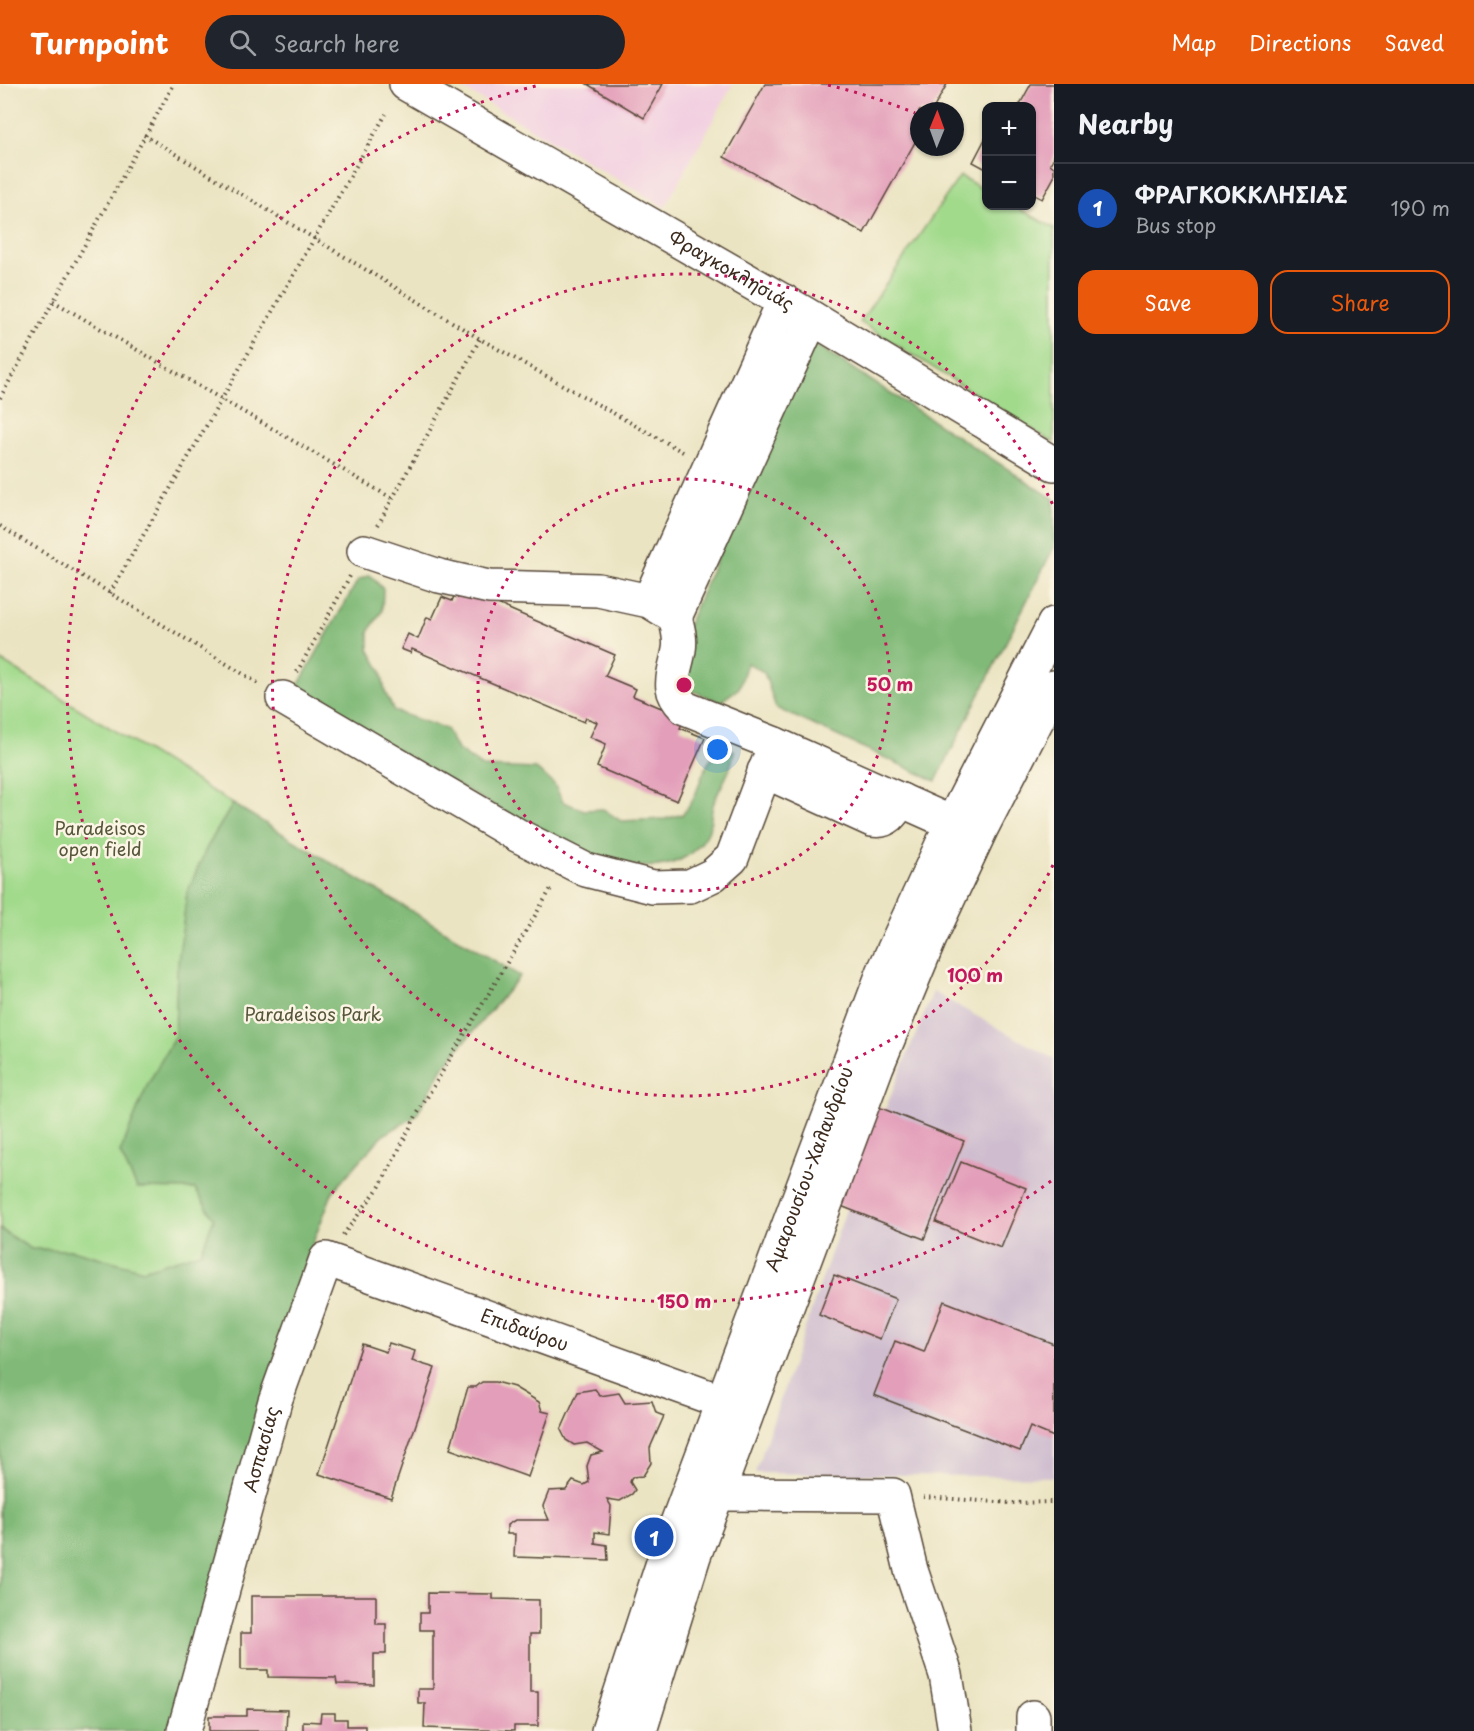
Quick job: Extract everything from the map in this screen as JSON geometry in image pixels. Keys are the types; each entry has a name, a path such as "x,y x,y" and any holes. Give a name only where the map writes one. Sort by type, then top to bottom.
{"street":[{"name":"Φραγκοκλησιάς","path":"406,84 784,301 1054,464"},
{"path":"784,301 708,467 662,609 679,651 671,683 678,702 872,820 885,820 893,814 900,800 952,823"},
{"path":"662,609 812,318"},
{"path":"364,551 439,576 489,587 571,587 662,609"},
{"name":"Αμαρουσίου-Χαλανδρίου","path":"608,1731 668,1547 883,973 952,823 1054,624"},
{"name":"Αμαρουσίου-Χαλανδρίου","path":"640,1731 694,1556 873,1077 930,938 981,829 1054,687"},
{"path":"283,698 517,836 586,870 653,887 690,885 713,875 732,858 769,758"},
{"name":"Επιδαύρου","path":"326,1258 723,1402"},
{"name":"Ασπασίας","path":"184,1731 275,1401 326,1258"},
{"path":"717,1494 893,1495 911,1570 946,1675 956,1731"}],"path":[{"path":"0,399 174,84"},
{"path":"110,593 313,237 386,114"},
{"path":"144,135 480,339 708,467"},
{"path":"53,301 393,499"},
{"path":"0,526 283,698 480,339"},
{"path":"326,1258 380,1186 427,1096 568,861"},
{"path":"893,1495 1012,1503 1054,1502"}],"shaded area":[{"path":"455,84 733,84 665,207"},
{"path":"933,992 1054,1059 1054,1477 755,1473 856,1181"}],"green space":[{"path":"960,176 982,189 982,210 1021,210 1054,228 1054,443 860,322"},
{"path":"810,341 1054,499 1054,547 936,781 776,708 764,672 747,663 739,688 720,702 688,689 685,632"},
{"path":"370,575 383,589 382,611 369,631 369,649 381,671 385,692 394,711 446,729 457,749 482,767 536,769 554,784 563,802 584,810 603,809 621,821 665,819 683,814 695,796 704,770 712,758 718,753 734,750 728,772 713,805 706,836 693,851 678,861 660,866 623,864 567,848 295,691 358,580"},
{"name":"Paradeisos open field","path":"0,660 233,804 207,847 187,893 177,972 175,1036 147,1086 120,1153 137,1188 195,1189 214,1218 201,1252 143,1270 72,1250 31,1249 0,1229"},
{"name":"Paradeisos Park","path":"233,804 520,976 444,1066 416,1116 382,1136 333,1191 307,1258 176,1731 0,1731 0,1229 31,1249 72,1250 143,1270 201,1252 214,1218 195,1189 137,1188 120,1153 147,1086 175,1036 177,972 187,893 207,847"}],"building":[{"path":"587,84 663,84 644,118"},
{"path":"765,84 947,84 937,102 910,102 910,151 864,233 724,157"},
{"path":"1031,84 1054,84 1054,157 1050,164 1054,167 1054,177 1042,199 1036,196 1036,102 1021,102"},
{"path":"982,145 982,167 973,162"},
{"path":"458,587 615,655 605,676 636,689 633,696 685,718 680,728 705,738 677,801 597,767 606,744 590,737 597,722 586,718 584,722 412,649 411,653 401,649 408,634 418,639 427,617 432,619 442,597 452,601"},
{"path":"876,1106 964,1141 924,1239 836,1204"},
{"path":"961,1162 1026,1188 1001,1248 936,1222"},
{"path":"834,1275 896,1299 880,1339 819,1315"},
{"path":"944,1301 1054,1344 1054,1437 1030,1427 1020,1451 874,1395 895,1341 924,1352"},
{"path":"389,1343 415,1351 412,1361 435,1368 391,1498 319,1474 362,1344 386,1352"},
{"path":"482,1382 495,1382 514,1387 539,1402 542,1411 550,1413 528,1477 450,1449 468,1387 476,1387"},
{"path":"595,1389 600,1396 619,1393 625,1403 652,1401 656,1413 664,1416 650,1448 651,1463 643,1476 632,1477 630,1482 635,1490 620,1501 607,1499 611,1506 609,1534 595,1532 595,1543 607,1545 608,1560 514,1557 515,1534 507,1534 507,1525 515,1520 549,1520 543,1506 549,1491 566,1490 573,1481 584,1485 589,1482 587,1466 591,1455 603,1452 587,1443 574,1445 566,1440 561,1430 578,1392"},
{"path":"428,1593 493,1594 493,1599 539,1600 539,1634 530,1634 530,1692 538,1692 538,1726 514,1726 514,1731 424,1728 425,1703 418,1703 418,1689 433,1689 433,1630 420,1630 420,1613 428,1613"},
{"path":"251,1596 376,1596 376,1624 386,1624 386,1654 374,1654 374,1685 337,1684 336,1678 268,1677 268,1670 241,1670 241,1633 251,1633"},
{"path":"247,1709 287,1710 286,1731 209,1731 209,1716 247,1716"},
{"path":"321,1713 335,1713 335,1719 347,1719 347,1726 365,1726 365,1731 303,1731 303,1721 320,1722"}],"place":[{"name":"ΦΡΑΓΚΟΚΚΛΗΣΙΑΣ","path":"654,1537"}]}
